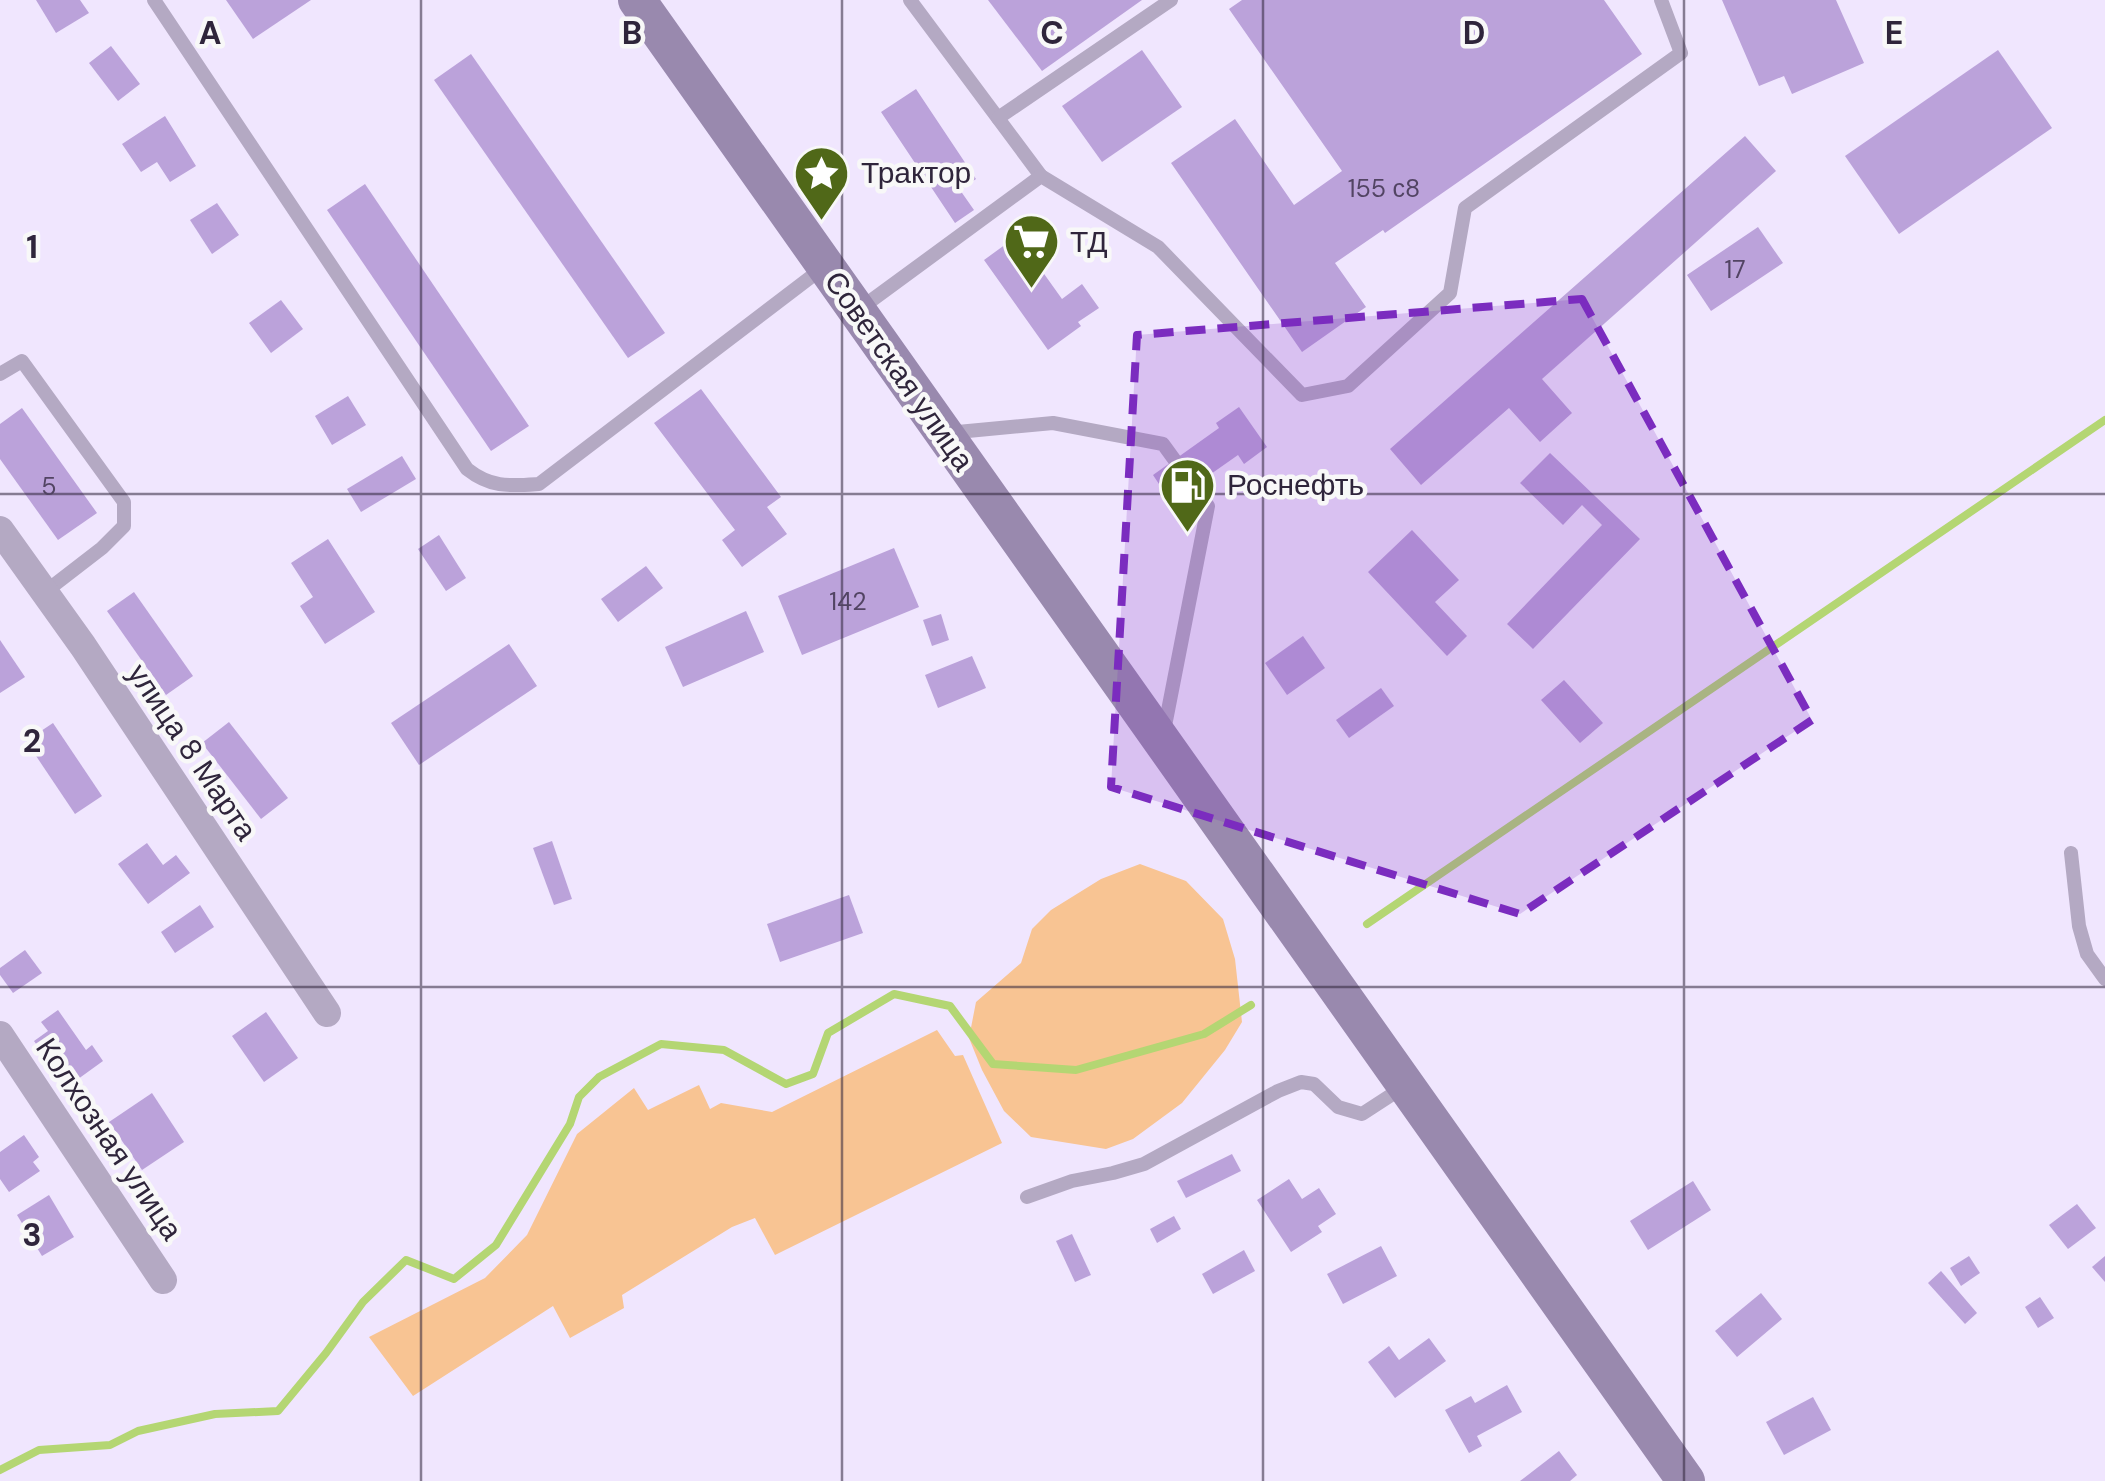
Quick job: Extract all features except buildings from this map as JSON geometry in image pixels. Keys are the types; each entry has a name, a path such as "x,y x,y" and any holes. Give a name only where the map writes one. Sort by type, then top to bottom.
{"main road":[{"name":"Советская улица","path":"636,0 1686,1481"}],"street":[{"name":"улица 8 Марта","path":"0,530 83,646 327,1013"},
{"name":"Колхозная улица","path":"0,1034 163,1280"}],"lane":[{"path":"154,0 467,469 482,480 504,486 539,484 824,266"},
{"path":"910,0 1041,176 1158,247 1302,395 1348,386 1450,293 1465,208 1681,54 1661,0"},
{"path":"998,118 1171,0"},
{"path":"856,312 1041,176"},
{"path":"0,374 22,362 124,502 124,526 44,592"},
{"path":"943,434 1052,424 1162,444 1208,506 1162,742"},
{"path":"2071,852 2078,926 2086,954 2105,979"},
{"path":"1027,1197 1072,1180 1144,1164 1301,1082 1314,1084 1338,1107 1362,1114 1406,1085"}],"highlighted area":[{"path":"1582,299 1812,720 1520,914 1111,787 1137,335"}],"shaded area":[{"path":"1140,864 1186,881 1223,919 1235,959 1242,1022 1225,1050 1182,1103 1133,1139 1106,1149 1031,1137 1004,1111 982,1070 969,1038 976,1002 1021,963 1032,929 1051,910 1101,879"},
{"path":"937,1030 955,1056 963,1055 1002,1143 775,1255 755,1218 732,1227 622,1295 624,1308 570,1338 553,1306 413,1396 369,1337 485,1278 527,1235 577,1134 634,1088 648,1110 699,1085 710,1109 721,1103 772,1112"}],"waterway":[{"path":"1367,924 2105,420"},
{"path":"0,1470 39,1450 110,1445 138,1431 215,1414 278,1411 363,1302 406,1260 454,1279 496,1245 570,1124 579,1097 599,1077 661,1044 724,1050 786,1084 813,1074 828,1033 894,994 950,1006 993,1064 1076,1070 1204,1034 1251,1005"}],"place":[{"name":"Трактор","path":"822,222"},
{"name":"ТД","path":"1031,291"},
{"name":"Роснефть","path":"1188,534"}]}
